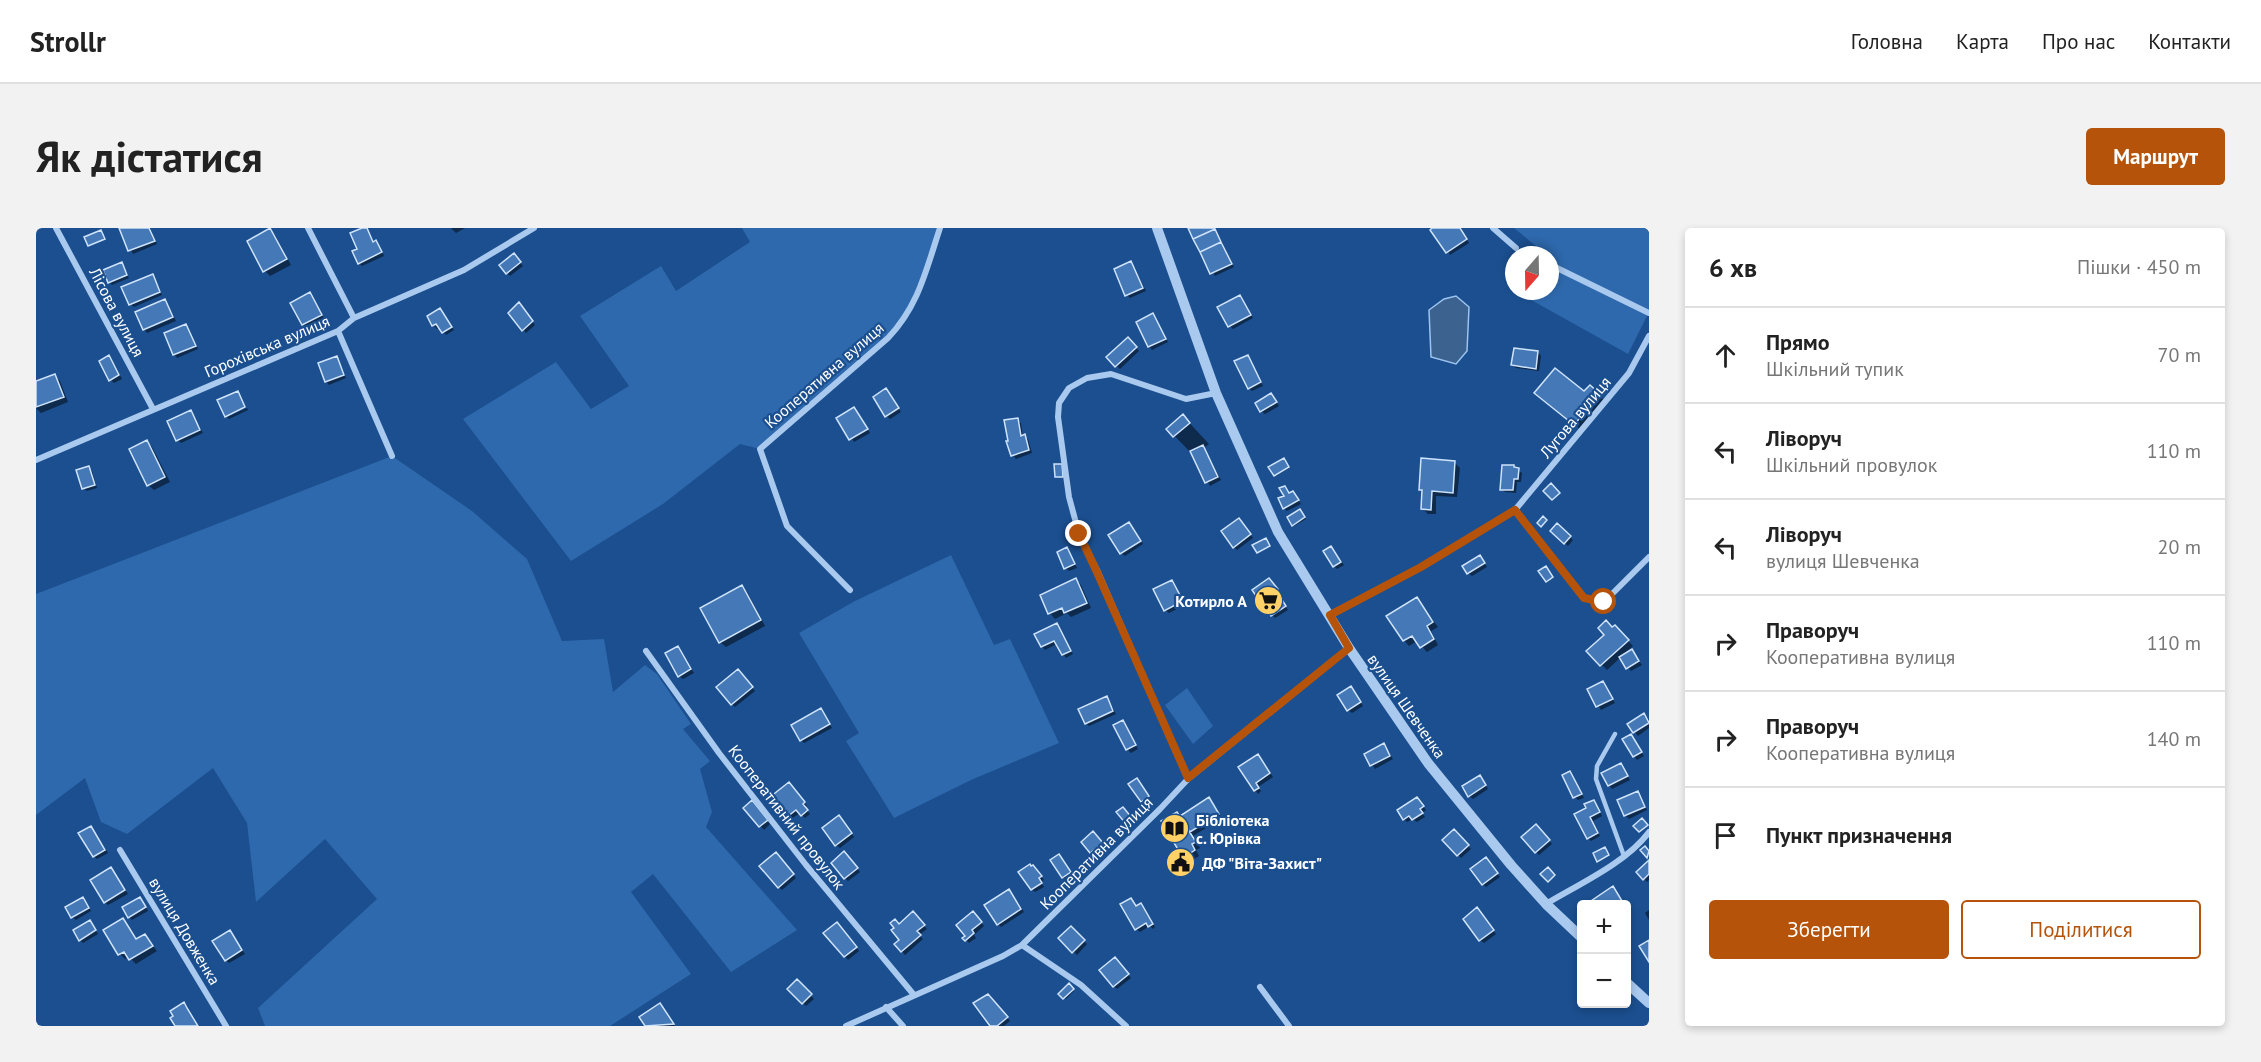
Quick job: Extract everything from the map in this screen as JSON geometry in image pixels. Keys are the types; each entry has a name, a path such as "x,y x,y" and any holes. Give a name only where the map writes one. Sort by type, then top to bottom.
{"street":[{"name":"Лісова вулиця","path":"56,228 153,409"},
{"path":"308,228 354,318"},
{"name":"Горохівська вулиця","path":"36,460 338,331 354,318 464,270 534,228"},
{"name":"Кооперативна вулиця","path":"850,590 787,526 760,449 888,338 903,322 915,302 940,228"},
{"name":"вулиця Шевченка","path":"1157,228 1216,393 1278,532 1349,648 1428,763 1470,817 1546,904 1577,934"},
{"path":"1493,228 1514,246"},
{"path":"1559,269 1649,313"},
{"path":"338,331 392,456"},
{"name":"Лугова вулиця","path":"1330,615 1421,567 1515,510 1629,374 1649,336"},
{"path":"1188,778 1079,534 1069,497 1059,403 1069,388 1087,378 1111,374 1186,399 1216,393"},
{"path":"1515,510 1584,598 1604,602 1649,557"},
{"name":"Кооперативна вулиця","path":"846,1026 1003,956 1022,945 1160,809 1188,778 1349,648"},
{"name":"Кооперативний провулок","path":"646,651 719,753 806,865 914,995"},
{"path":"1546,904 1624,856 1641,843 1649,831"},
{"name":"вулиця Довженка","path":"120,850 226,1026"},
{"path":"1022,945 1082,986 1126,1026"},
{"path":"1260,987 1289,1026"},
{"path":"1631,987 1649,1004"},
{"path":"886,1007 903,1026"}],"lane":[{"path":"1615,734 1597,766 1596,779 1624,856"}],"shaded area":[{"path":"742,228 940,228 903,323 760,449 740,444 663,504 571,561 463,419 556,362 591,409 629,386 580,316 661,266 676,291 750,242"},
{"path":"1514,228 1649,228 1649,312 1628,354 1531,300 1559,300 1559,246 1536,246"},
{"path":"1456,296 1469,307 1467,351 1456,364 1431,357 1429,310 1444,299"},
{"path":"392,456 472,511 527,559 562,641 604,639 613,692 645,665 657,674 691,724 683,729 710,761 700,769 712,812 706,827 797,930 731,972 653,874 631,892 691,974 610,1026 265,1026 258,1008 377,899 325,839 256,902 247,823 213,768 127,834 101,822 85,778 36,815 36,594"},
{"path":"951,555 994,645 1010,639 1059,743 971,780 894,818 846,741 859,733 799,633 853,602"},
{"path":"1187,688 1213,726 1193,744 1165,705"}],"building":[{"path":"119,228 149,228 155,241 128,251"},
{"path":"270,228 287,259 263,272 247,241"},
{"path":"367,228 373,242 376,240 382,252 358,264 352,251 357,249 350,233"},
{"path":"1188,228 1214,228 1215,229 1193,239"},
{"path":"1432,228 1460,228 1467,239 1446,253 1430,230"},
{"path":"1215,229 1221,242 1200,252 1193,239"},
{"path":"101,230 105,239 88,246 84,237"},
{"path":"1221,242 1232,264 1210,274 1200,252"},
{"path":"514,253 521,262 506,274 499,265"},
{"path":"1131,261 1143,288 1125,296 1114,269"},
{"path":"122,262 127,275 108,283 103,270"},
{"path":"153,274 160,292 129,305 121,287"},
{"path":"310,292 322,315 302,325 290,303"},
{"path":"1240,295 1251,315 1228,327 1217,307"},
{"path":"165,299 173,317 143,330 135,312"},
{"path":"519,302 533,321 522,331 508,313"},
{"path":"440,308 452,327 442,333 436,324 432,326 427,316"},
{"path":"1153,313 1166,339 1148,347 1136,322"},
{"path":"186,324 196,346 173,355 164,333"},
{"path":"1128,337 1137,347 1115,367 1106,357"},
{"path":"1514,348 1538,351 1536,369 1511,365"},
{"path":"109,355 119,375 109,381 99,361"},
{"path":"1248,355 1261,382 1248,389 1234,361"},
{"path":"337,356 344,375 325,382 318,363"},
{"path":"1555,368 1584,391 1590,385 1600,394 1574,425 1534,393"},
{"path":"55,374 64,397 36,407 36,381"},
{"path":"886,388 899,408 885,417 873,397"},
{"path":"238,391 245,407 225,417 217,400"},
{"path":"1271,393 1277,402 1260,412 1255,403"},
{"path":"854,407 868,429 849,440 836,418"},
{"path":"191,410 200,430 176,441 167,421"},
{"path":"1183,414 1190,423 1173,437 1166,429"},
{"path":"1018,418 1021,436 1025,434 1029,450 1011,456 1006,441 1008,441 1004,420"},
{"path":"147,440 165,477 147,486 129,449"},
{"path":"1203,445 1218,477 1205,483 1190,451"},
{"path":"1284,458 1289,467 1274,476 1268,467"},
{"path":"1421,458 1455,461 1453,493 1432,491 1431,510 1421,509 1422,490 1419,490"},
{"path":"1054,464 1062,464 1063,477 1055,477"},
{"path":"1502,465 1514,465 1519,468 1518,479 1514,479 1513,490 1500,490"},
{"path":"89,466 95,485 82,489 76,470"},
{"path":"1551,483 1560,493 1552,500 1543,491"},
{"path":"1285,486 1289,493 1293,491 1299,500 1283,509 1278,498 1284,496 1279,488"},
{"path":"1300,509 1305,517 1292,526 1287,517"},
{"path":"1543,516 1547,520 1541,527 1537,523"},
{"path":"1239,518 1251,534 1233,548 1221,531"},
{"path":"1129,522 1141,541 1120,554 1108,535"},
{"path":"1557,523 1571,536 1564,544 1550,531"},
{"path":"1266,538 1270,546 1257,553 1252,545"},
{"path":"1331,546 1341,562 1333,567 1323,551"},
{"path":"1067,547 1075,564 1064,569 1057,552"},
{"path":"1480,555 1485,563 1467,574 1462,566"},
{"path":"1546,566 1553,577 1546,582 1538,571"},
{"path":"1076,578 1087,603 1064,613 1062,608 1048,614 1040,595"},
{"path":"1269,578 1278,589 1260,602 1252,590"},
{"path":"1172,580 1183,601 1164,611 1153,589"},
{"path":"742,585 761,620 719,643 700,608"},
{"path":"1279,595 1286,606 1271,616 1264,604"},
{"path":"1417,597 1433,622 1427,626 1434,639 1420,648 1412,636 1403,641 1386,616"},
{"path":"1606,620 1612,627 1615,625 1629,640 1600,666 1586,651 1604,635 1598,628"},
{"path":"1057,623 1071,651 1062,655 1054,641 1041,647 1034,634"},
{"path":"678,646 691,669 678,677 665,653"},
{"path":"1632,649 1639,661 1626,669 1619,657"},
{"path":"738,669 753,687 731,705 716,687"},
{"path":"1603,681 1613,699 1596,707 1587,689"},
{"path":"1351,686 1361,702 1347,711 1337,695"},
{"path":"1107,696 1113,711 1085,724 1078,709"},
{"path":"821,708 830,724 800,741 791,725"},
{"path":"1644,713 1649,723 1633,733 1627,724"},
{"path":"1123,720 1136,745 1126,750 1113,725"},
{"path":"1631,734 1642,752 1633,757 1622,739"},
{"path":"1384,743 1390,756 1370,766 1364,754"},
{"path":"1258,754 1270,773 1256,783 1259,788 1254,791 1238,767"},
{"path":"1621,763 1628,776 1608,786 1601,773"},
{"path":"1570,771 1582,794 1573,798 1562,775"},
{"path":"1480,775 1486,785 1468,797 1462,786"},
{"path":"1137,778 1149,796 1141,802 1128,784"},
{"path":"789,782 805,802 803,804 808,810 801,816 796,810 787,817 770,797"},
{"path":"1638,791 1645,807 1624,816 1617,800"},
{"path":"1209,797 1219,814 1190,832 1180,816"},
{"path":"1417,797 1424,806 1420,809 1423,813 1412,820 1409,816 1403,820 1397,810"},
{"path":"752,800 768,820 759,827 743,808"},
{"path":"1594,800 1600,812 1590,817 1598,833 1587,839 1574,814 1586,808 1584,804"},
{"path":"1123,807 1132,818 1126,824 1116,812"},
{"path":"1177,812 1196,842 1192,844 1195,850 1183,858 1161,821"},
{"path":"839,815 852,833 835,846 822,828"},
{"path":"1642,818 1648,825 1639,832 1633,826"},
{"path":"1536,824 1550,840 1535,853 1521,837"},
{"path":"91,826 105,850 93,857 78,833"},
{"path":"1454,829 1469,845 1457,856 1442,840"},
{"path":"1093,831 1103,843 1090,853 1081,842"},
{"path":"1645,846 1649,851 1647,858 1640,850"},
{"path":"1605,847 1609,855 1597,862 1593,853"},
{"path":"844,851 858,868 844,879 831,863"},
{"path":"776,852 794,874 778,888 759,866"},
{"path":"1059,854 1071,872 1062,878 1050,860"},
{"path":"1486,857 1498,873 1482,885 1470,869"},
{"path":"1649,860 1649,874 1643,880 1636,872"},
{"path":"1030,864 1042,876 1039,878 1042,883 1031,890 1018,872"},
{"path":"111,867 125,890 104,903 90,880"},
{"path":"1548,867 1555,875 1548,882 1540,874"},
{"path":"1613,886 1621,900 1592,900"},
{"path":"1009,889 1021,909 997,925 984,905"},
{"path":"83,897 89,908 71,918 65,907"},
{"path":"140,897 146,907 128,918 122,907"},
{"path":"1131,898 1136,906 1141,903 1153,924 1148,927 1146,923 1135,930 1120,904"},
{"path":"1477,907 1494,930 1479,941 1463,919"},
{"path":"913,911 925,925 917,931 921,935 901,952 894,944 899,940 891,930 894,928 890,923 895,919 899,924"},
{"path":"973,911 982,922 972,930 974,933 965,941 962,938 965,936 956,925"},
{"path":"123,918 136,939 145,934 153,946 129,960 124,952 118,955 103,930"},
{"path":"90,920 96,930 79,941 73,930"},
{"path":"837,922 857,947 844,957 823,933"},
{"path":"1071,926 1085,940 1072,953 1058,938"},
{"path":"230,930 242,950 225,961 212,941"},
{"path":"1649,940 1649,962 1639,946"},
{"path":"1115,957 1129,974 1113,987 1099,970"},
{"path":"797,979 812,994 802,1004 787,989"},
{"path":"1069,983 1074,989 1063,999 1058,994"},
{"path":"988,994 1008,1017 997,1026 990,1026 973,1003"},
{"path":"184,1002 198,1026 175,1026 170,1018 173,1016 170,1011"},
{"path":"660,1003 674,1024 645,1026 639,1017"}],"place":[{"name":"Котирло А","path":"1268,601"},
{"name":"Бібліотека с. Юрівка","path":"1175,829"},
{"name":"ДФ \"Віта-Захист\"","path":"1181,863"}],"route":[{"path":"1079,534 1188,778 1349,648 1330,615 1421,567 1515,510 1584,598 1604,602"}]}
